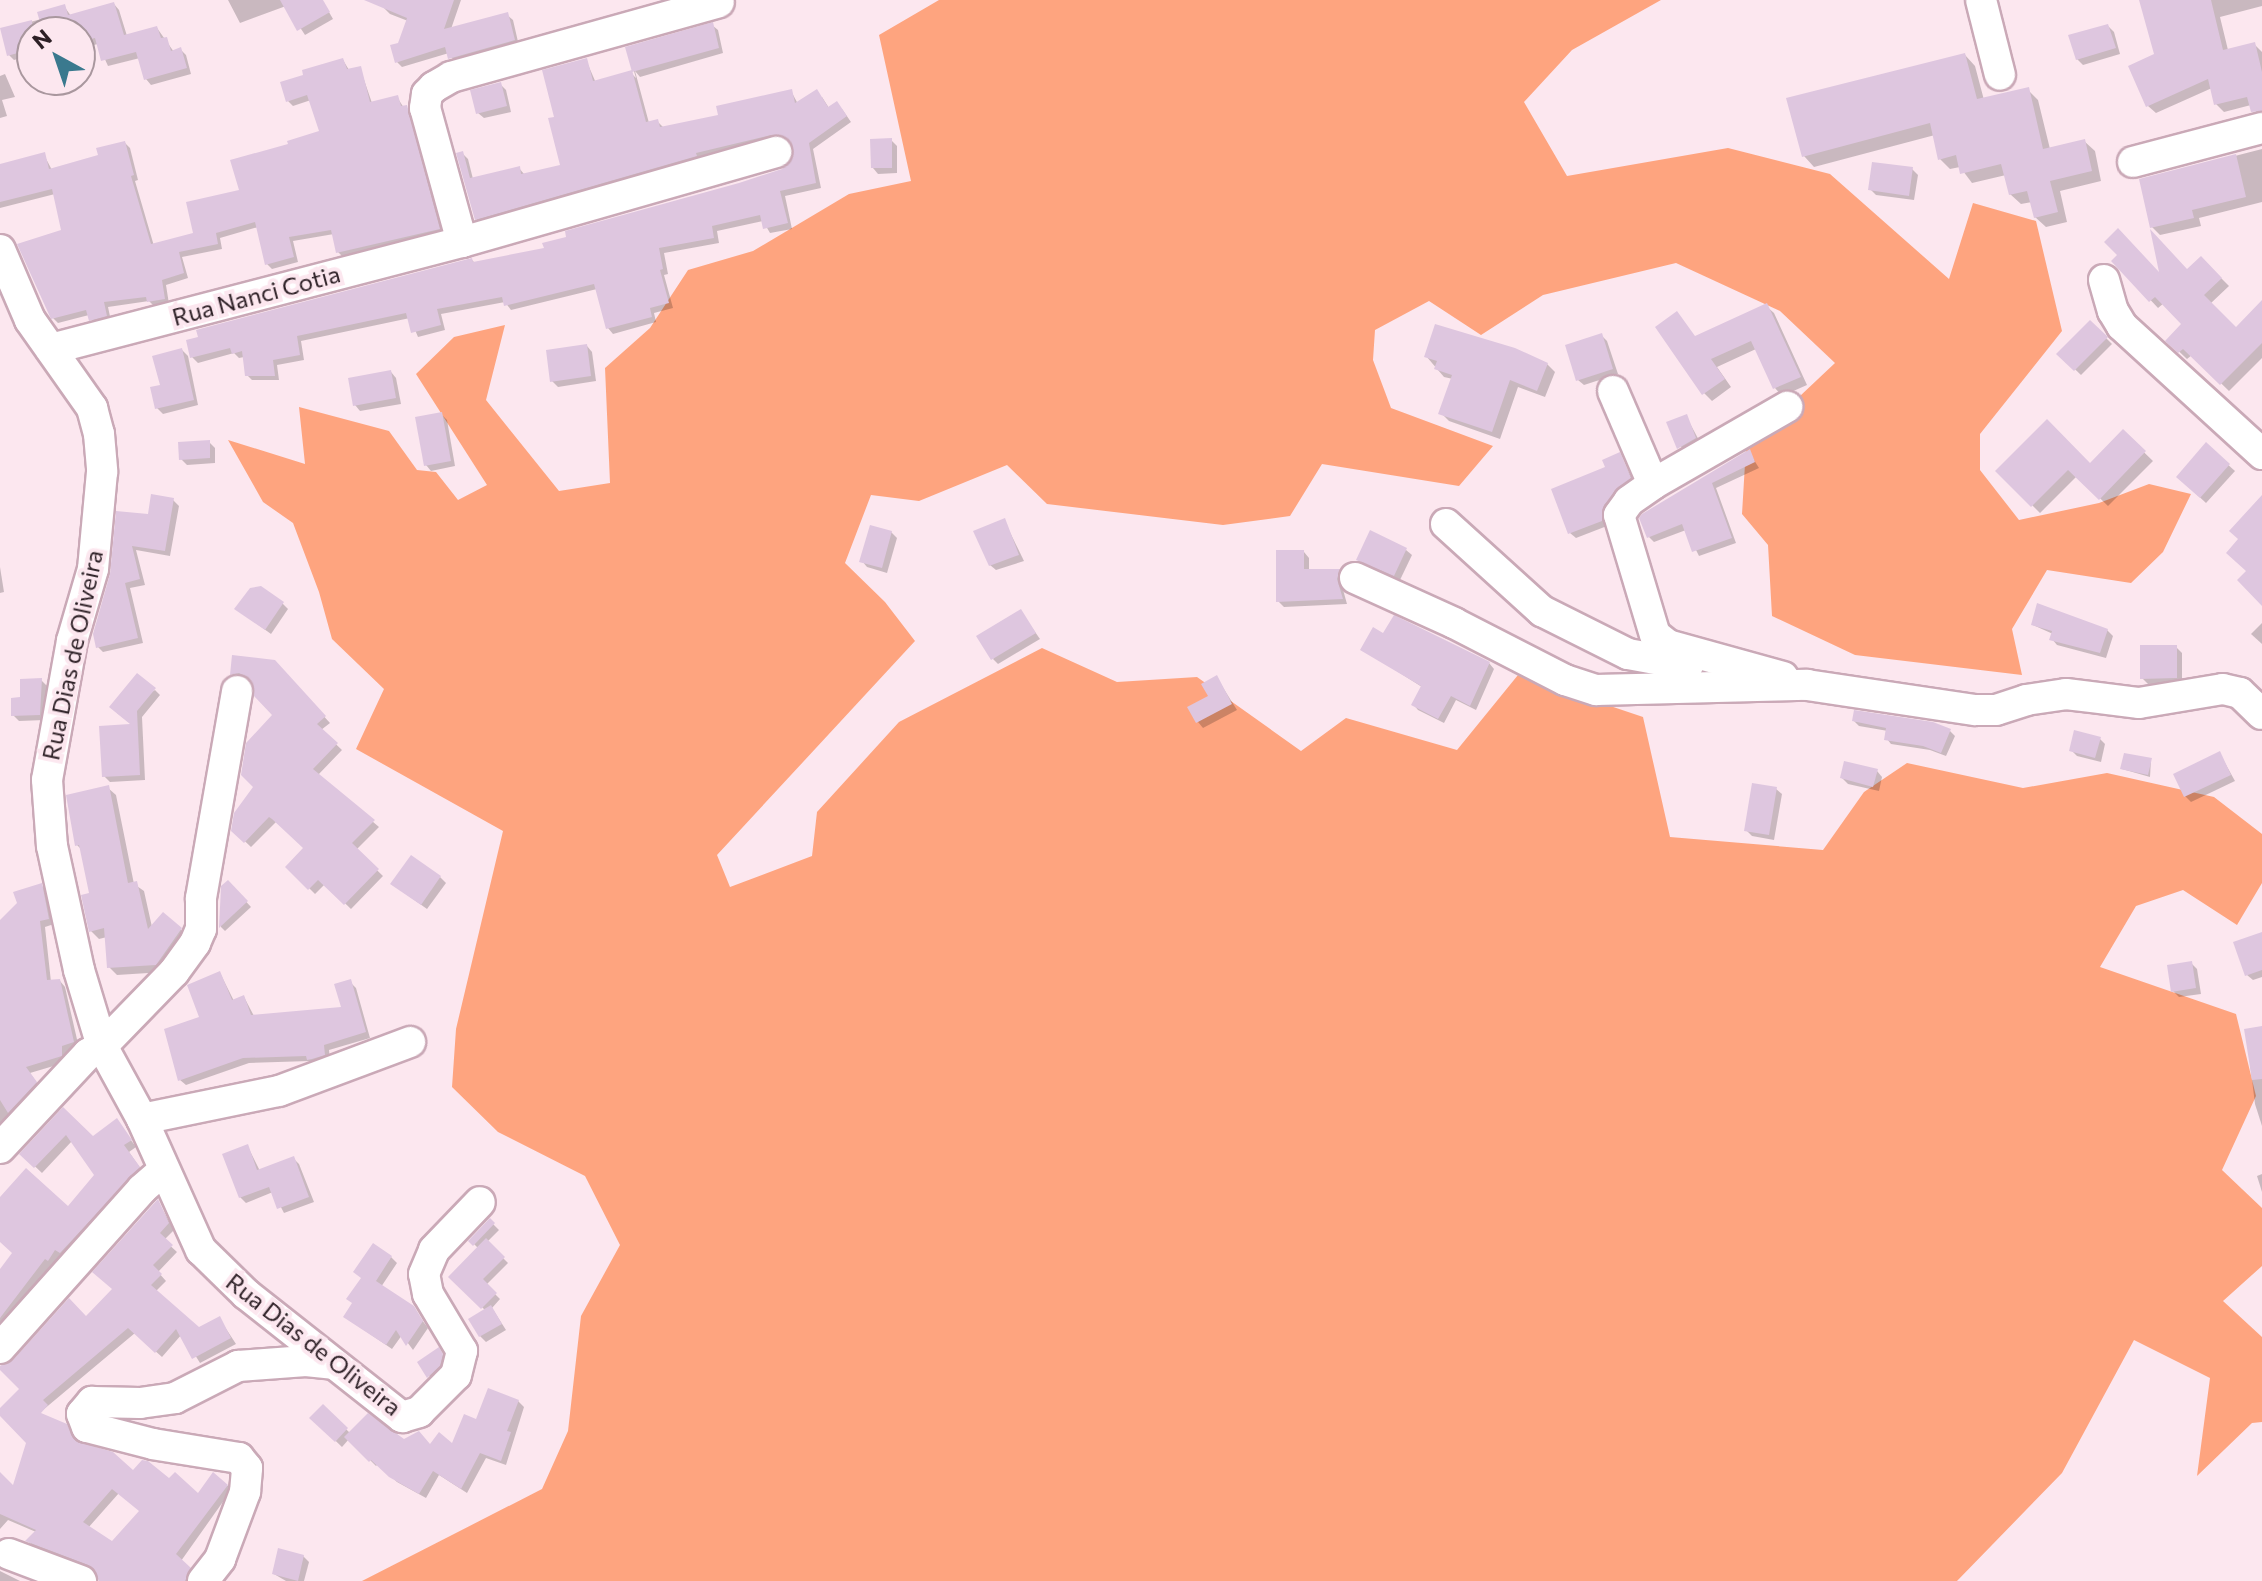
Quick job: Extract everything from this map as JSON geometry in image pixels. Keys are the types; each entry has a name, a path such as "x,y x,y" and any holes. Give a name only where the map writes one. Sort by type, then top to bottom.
{"street":[{"path":"1981,0 2000,75"},
{"path":"462,242 425,108 427,94 451,77 719,2"},
{"path":"2133,162 2262,128"},
{"name":"Rua Nanci Cotia","path":"51,349 462,242 776,152"},
{"name":"Rua Dias de Oliveira","path":"0,250 30,320 92,408 99,434 102,472 93,569 72,641 47,780 55,860 79,970 102,1046 142,1119 201,1250 246,1294 402,1417 419,1412 456,1375 462,1351 428,1294 424,1274 434,1250 480,1202"},
{"path":"2104,280 2113,311 2122,326 2262,454"},
{"path":"1613,391 1653,484"},
{"path":"1787,407 1653,484 1629,501 1619,515 1652,628 1668,645 1807,685 1975,710 1996,710 2026,700 2066,694 2139,703 2223,689 2240,693 2262,714"},
{"path":"1446,524 1542,611 1628,654 1685,666 1738,664"},
{"path":"1355,578 1579,687 1614,692 1807,685"},
{"path":"0,1148 88,1054 102,1046 174,972 195,943 201,929 201,898 228,740 246,702"},
{"path":"142,1119 279,1091 410,1042"},
{"path":"0,1348 142,1189 164,1170"},
{"path":"203,1581 220,1559 245,1492 247,1468 239,1458 153,1444 87,1427 82,1414 92,1402 140,1403 175,1398 238,1366 306,1361 333,1364"},
{"path":"9,1554 81,1581"}],"shaded area":[{"path":"939,0 1661,0 1572,50 1524,102 1567,176 1728,148 1830,174 1949,279 1973,203 2036,221 2062,331 1980,434 1980,470 2019,520 2099,503 2149,484 2191,494 2163,552 2131,583 2047,570 2012,629 2022,675 1855,655 1772,616 1768,545 1742,514 1746,447 1835,363 1780,311 1676,263 1543,295 1481,335 1429,301 1375,330 1373,360 1391,408 1493,446 1459,486 1322,464 1290,516 1223,525 1047,504 1007,465 919,501 871,495 845,563 885,602 915,641 717,855 730,887 812,856 817,812 899,722 1042,648 1117,682 1197,677 1301,751 1346,718 1457,750 1518,675 1643,717 1670,837 1823,850 1864,792 1907,763 2023,788 2107,773 2214,797 2262,834 2262,883 2237,925 2183,890 2136,906 2100,967 2236,1014 2256,1096 2222,1170 2262,1208 2262,1266 2223,1301 2262,1337 2262,1422 2252,1423 2197,1476 2210,1378 2134,1340 2062,1473 1957,1581 362,1581 542,1489 568,1431 581,1316 620,1245 585,1176 498,1132 452,1087 456,1029 503,831 356,749 384,689 332,639 319,592 293,523 263,502 228,440 305,464 299,407 389,431 417,470 436,472 458,500 487,485 416,374 454,337 505,325 486,400 559,491 610,483 605,368 650,328 688,270 753,251 849,194 911,181 879,35"}],"building":[{"path":"280,0 323,0 330,12 297,31"},
{"path":"364,0 454,0 444,29 508,12 515,40 448,59 445,47 395,63 390,45 398,43 407,18"},
{"path":"2139,0 2211,0 2223,50 2255,42 2262,72 2262,111 2251,112 2247,97 2214,105 2208,79 2146,107 2128,66 2154,54"},
{"path":"114,2 124,35 157,26 161,38 167,37 171,51 181,47 187,68 144,80 136,52 101,61 96,42 96,16 38,16 37,12 65,4 68,15"},
{"path":"713,22 719,48 632,72 625,47"},
{"path":"16,24 16,53 7,56 0,28"},
{"path":"2108,24 2116,48 2076,60 2068,35"},
{"path":"1965,53 1977,99 2029,87 2043,149 2085,139 2092,171 2050,181 2058,212 2034,218 2027,191 2009,195 2001,164 1960,174 1956,155 1938,160 1930,123 1802,157 1786,98"},
{"path":"343,58 347,69 361,66 370,102 398,95 401,106 407,105 440,229 336,253 331,230 289,237 294,257 265,265 255,222 216,233 218,244 179,252 184,273 162,280 165,299 147,302 146,297 104,302 107,316 89,321 86,310 51,319 17,244 61,230 52,189 0,202 0,164 45,152 49,169 98,155 96,148 125,141 134,175 131,176 151,244 193,233 186,202 239,190 230,160 288,144 287,141 319,131 307,95 286,102 280,82 303,75 302,70"},
{"path":"587,58 593,81 632,70 646,122 658,119 660,127 718,115 716,106 792,89 795,103 817,89 828,107 837,101 847,116 809,143 816,183 780,191 788,223 763,229 760,215 712,226 714,238 659,248 663,269 660,270 669,303 650,308 652,317 606,329 594,284 504,306 502,297 437,309 441,325 411,333 406,313 297,336 300,355 273,360 275,376 245,376 242,351 232,354 230,348 190,358 186,340 198,337 196,330 472,258 473,262 544,248 542,243 566,237 565,231 739,183 782,169 793,157 789,140 771,135 696,153 697,156 475,220 456,153 463,151 470,178 520,166 521,174 560,165 548,118 554,117 542,70"},
{"path":"501,82 507,106 476,114 470,90"},
{"path":"892,138 892,168 871,168 870,139"},
{"path":"2236,154 2246,197 2192,210 2194,218 2150,228 2139,179"},
{"path":"1872,162 1913,167 1909,196 1868,190"},
{"path":"2118,228 2159,272 2150,229 2187,269 2201,256 2222,278 2204,295 2236,327 2262,300 2262,343 2220,385 2183,349 2178,353 2165,341 2181,324 2155,297 2149,302 2111,261 2117,255 2104,242"},
{"path":"1767,303 1801,377 1773,389 1751,341 1711,359 1725,379 1702,395 1655,327 1677,311 1695,336"},
{"path":"2090,320 2108,337 2074,371 2056,354"},
{"path":"1435,324 1515,348 1548,363 1537,391 1510,380 1492,432 1438,414 1452,375 1434,369 1437,361 1424,357"},
{"path":"1602,333 1613,369 1576,381 1565,345"},
{"path":"587,344 591,376 550,382 546,350"},
{"path":"182,348 194,400 155,409 150,387 160,385 152,356"},
{"path":"391,370 396,398 353,406 348,378"},
{"path":"442,412 451,461 424,466 415,417"},
{"path":"1687,414 1696,438 1677,449 1666,422"},
{"path":"2047,419 2090,463 2123,429 2146,451 2099,500 2068,470 2031,507 1995,471"},
{"path":"210,440 210,458 179,460 178,442"},
{"path":"2206,442 2230,464 2200,498 2176,477"},
{"path":"1750,449 1755,462 1712,483 1732,538 1692,552 1682,524 1647,538 1639,518 1642,514"},
{"path":"1620,452 1631,478 1604,505 1602,521 1568,534 1551,489 1605,467 1602,460"},
{"path":"151,494 174,498 165,551 132,546 140,579 125,583 138,638 96,648 93,634 110,574 116,511 148,514"},
{"path":"2262,495 2262,606 2237,580 2246,571 2226,553 2238,539 2229,531"},
{"path":"1005,518 1019,555 989,566 973,531"},
{"path":"870,525 892,531 882,568 859,562"},
{"path":"1370,530 1407,548 1394,576 1356,560"},
{"path":"1276,550 1304,550 1304,569 1340,569 1337,579 1343,599 1276,602"},
{"path":"261,586 284,602 265,630 234,609 250,588"},
{"path":"2037,603 2108,629 2100,653 2049,640 2052,631 2031,625"},
{"path":"1021,609 1036,633 991,660 976,636"},
{"path":"1394,615 1490,662 1470,706 1451,696 1438,719 1411,705 1421,686 1360,650 1373,627 1383,633"},
{"path":"2140,645 2177,645 2177,678 2140,679"},
{"path":"232,655 275,660 326,716 317,724 338,743 313,769 375,820 352,843 379,869 344,905 318,880 308,890 285,867 303,848 269,817 244,843 231,831 234,813 253,787 241,775 246,743 272,715 254,696 249,678 239,673 230,675"},
{"path":"137,673 156,688 137,711 140,775 102,777 99,726 130,724 109,707"},
{"path":"1217,675 1232,704 1196,723 1187,707 1208,696 1201,684"},
{"path":"42,678 40,715 11,716 11,698 20,697 20,679"},
{"path":"1854,710 1933,722 1951,729 1941,753 1923,746 1884,740 1886,728 1852,721"},
{"path":"2074,730 2101,737 2095,758 2069,751"},
{"path":"2220,751 2231,775 2184,797 2173,774"},
{"path":"2124,753 2152,758 2148,775 2120,769"},
{"path":"1844,761 1878,769 1873,787 1840,778"},
{"path":"1752,783 1777,787 1769,835 1744,831"},
{"path":"109,785 128,883 137,881 148,929 163,912 182,928 156,965 107,968 104,928 89,932 81,895 89,893 79,845 75,846 66,795"},
{"path":"411,855 441,876 421,905 390,884"},
{"path":"228,880 248,901 219,928 221,886"},
{"path":"42,883 49,919 40,921 47,980 60,979 74,1042 62,1046 62,1056 26,1067 37,1082 8,1113 0,1100 0,920 17,903 13,892"},
{"path":"2262,932 2262,970 2245,976 2233,942"},
{"path":"2192,961 2196,988 2171,992 2167,965"},
{"path":"220,971 232,1000 244,995 251,1015 341,1007 334,984 351,979 366,1032 324,1045 325,1055 312,1059 307,1060 306,1056 243,1058 178,1081 164,1029 199,1017 187,985"},
{"path":"2262,1026 2262,1079 2252,1080 2244,1029"},
{"path":"63,1107 93,1136 117,1118 132,1140 124,1145 140,1167 60,1253 55,1250 48,1261 45,1259 0,1318 0,1269 12,1253 0,1242 0,1197 26,1168 68,1206 94,1175 66,1135 34,1168 19,1154"},
{"path":"248,1144 257,1170 294,1156 309,1197 277,1209 269,1187 239,1198 222,1154"},
{"path":"158,1199 169,1223 160,1233 173,1245 153,1265 162,1274 151,1285 199,1327 220,1316 231,1338 192,1359 176,1329 155,1353 128,1328 43,1400 48,1405 41,1413 67,1424 76,1441 113,1452 133,1470 142,1460 148,1461 169,1478 175,1472 198,1493 213,1472 228,1485 176,1554 191,1568 185,1581 99,1581 95,1570 88,1565 25,1541 36,1530 0,1514 0,1472 13,1485 26,1443 0,1416 0,1408 19,1389 0,1370 0,1366 13,1360 69,1298 86,1316 112,1289 92,1272","holes":["112,1489 139,1511 112,1541 83,1522"]},
{"path":"490,1218 495,1223 473,1246 468,1241"},
{"path":"486,1238 505,1257 483,1279 497,1293 481,1309 448,1277"},
{"path":"373,1243 392,1256 376,1281 414,1306 423,1321 406,1346 396,1330 386,1345 343,1317 352,1303 346,1299 361,1278 353,1272"},
{"path":"491,1305 502,1324 479,1337 468,1319"},
{"path":"439,1347 443,1354 440,1366 427,1378 417,1362"},
{"path":"488,1388 519,1400 507,1431 511,1432 501,1461 480,1453 461,1489 433,1471 419,1494 389,1477 371,1460 369,1462 344,1437 368,1413 404,1439 419,1431 430,1444 439,1432 452,1443 464,1414 476,1419"},
{"path":"323,1404 348,1428 335,1442 309,1418"},
{"path":"278,1548 304,1555 298,1581 272,1574"}]}
